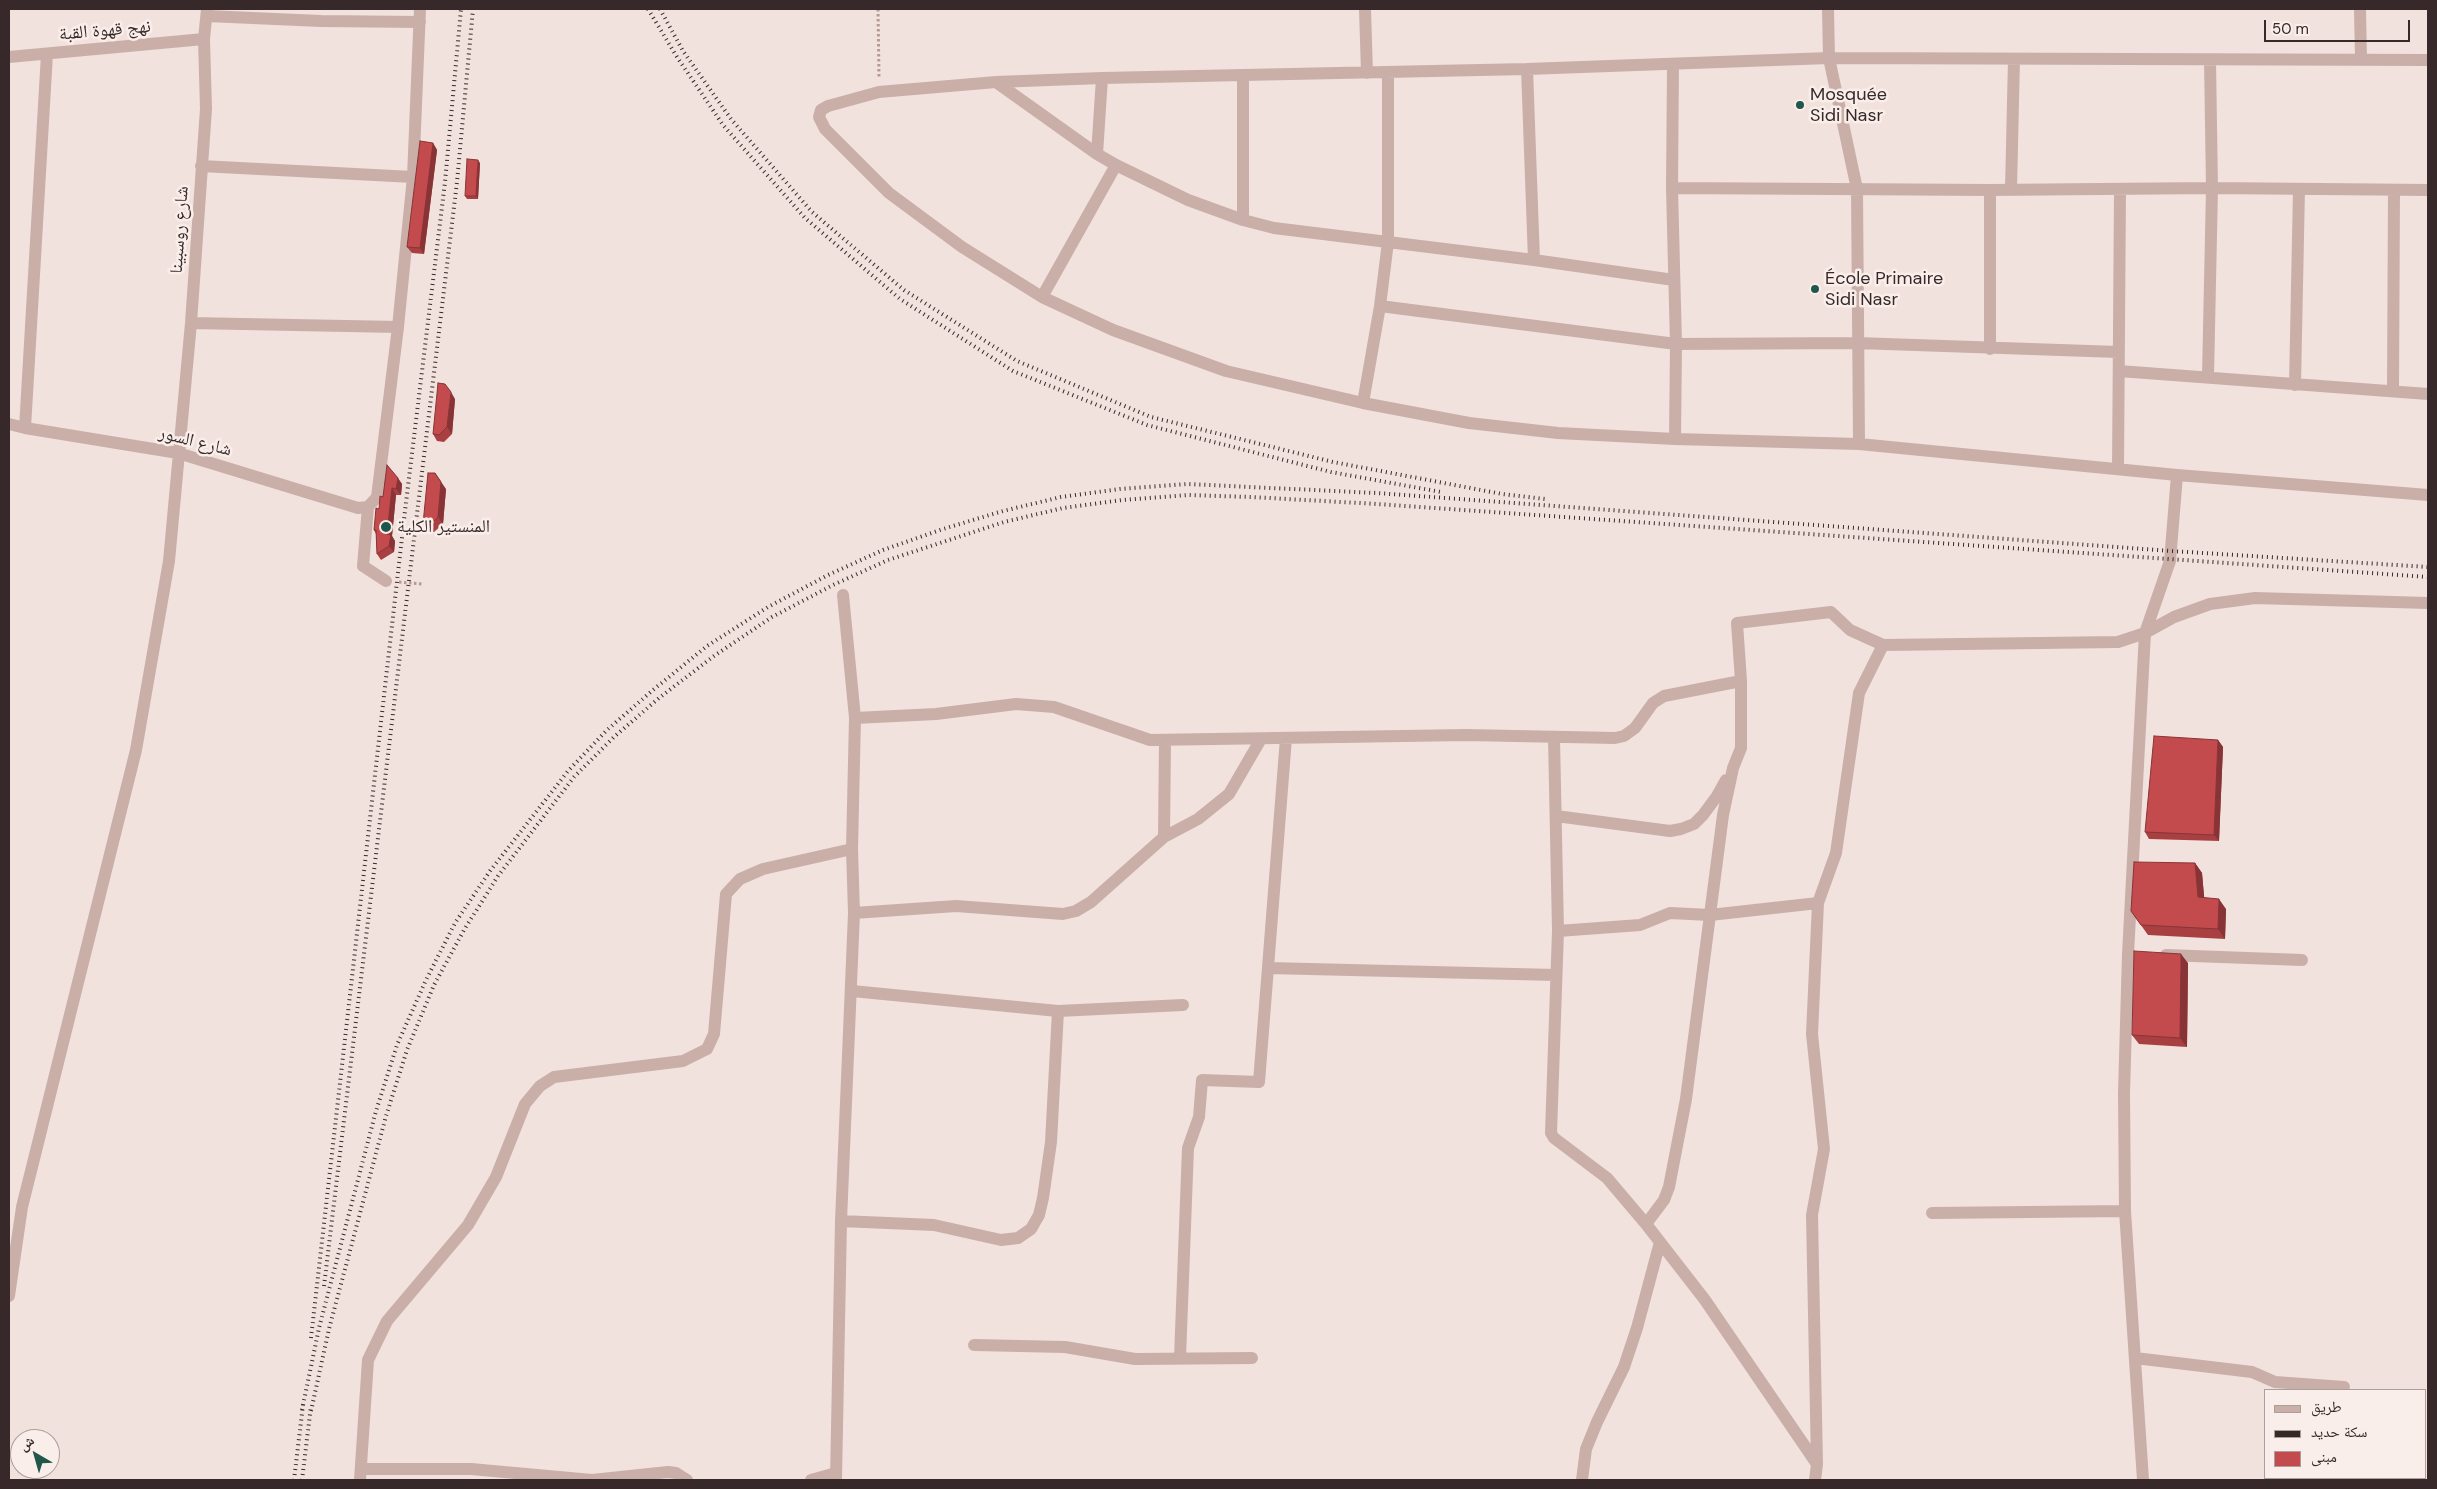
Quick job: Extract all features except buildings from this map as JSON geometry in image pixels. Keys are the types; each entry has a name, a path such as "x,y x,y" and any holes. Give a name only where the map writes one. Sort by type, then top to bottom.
{"street":[{"path":"1365,9 1368,73"},
{"path":"1828,9 1828,58 1857,189 1859,444"},
{"path":"2360,9 2361,59"},
{"path":"207,12 321,21 420,15 413,176 398,327 377,497 368,507 363,566 386,581"},
{"name":"شارع روسبينا","path":"9,1296 22,1207 136,750 169,561 191,323 206,109 204,39 207,12"},
{"name":"نهج قهوة القبة","path":"9,57 204,39"},
{"path":"25,428 47,54"},
{"path":"2428,60 2210,61 1828,58 1527,69 1102,78 996,82 879,92 837,103 821,110 819,117 825,129 889,193 962,246 1042,297 1113,330 1226,371 1363,403 1468,422 1528,430 1675,439 1859,444 2118,469 2428,495"},
{"path":"2011,190 2014,60"},
{"path":"2208,376 2212,188 2210,61"},
{"path":"1673,64 1672,188 1676,344 1675,439"},
{"path":"1527,69 1534,260"},
{"path":"1363,403 1380,306 1388,242 1388,72"},
{"path":"1242,76 1244,220"},
{"path":"1098,154 1102,78"},
{"path":"996,82 1116,165 1188,200 1244,220 1274,228 1534,260 1674,280"},
{"path":"1042,297 1116,165"},
{"path":"202,166 413,176"},
{"path":"1672,188 2428,190"},
{"path":"2118,469 2120,189"},
{"path":"2295,386 2299,189"},
{"path":"1990,190 1990,349"},
{"path":"2393,390 2394,190"},
{"path":"1380,306 1676,344 1857,343 2118,352"},
{"path":"191,323 398,327"},
{"path":"2118,371 2208,376 2295,386 2393,390 2428,394"},
{"name":"شارع السور","path":"9,424 178,453 358,508 368,507"},
{"path":"2143,1480 2125,1211 2124,1093 2133,954 2145,633 2170,561 2177,474"},
{"path":"811,1480 836,1477 841,1221 854,913 852,849 855,718 843,596"},
{"path":"1646,1224 1664,1200 1669,1187 1686,1099 1723,815 1733,768 1740,748 1741,681 1737,623 1831,612 1850,630 1883,645 2118,642 2145,633 2174,617 2210,604 2256,598 2428,603"},
{"path":"1815,1480 1817,1464 1812,1215 1824,1149 1812,1034 1818,903 1836,853 1859,693 1883,645"},
{"path":"855,718 936,714 1016,704 1054,707 1150,740 1466,735 1615,738 1624,736 1636,728 1653,703 1664,696 1741,681"},
{"path":"1180,1358 1188,1148 1199,1117 1202,1080 1259,1082 1286,738"},
{"path":"1554,738 1558,931 1551,1133 1554,1138 1607,1178 1646,1224 1705,1300 1817,1464"},
{"path":"854,913 956,906 1063,914 1069,912 1091,902 1164,836 1198,819 1229,794 1261,739"},
{"path":"1164,836 1165,740"},
{"path":"1556,816 1670,831 1681,830 1694,824 1703,815 1717,796 1733,768"},
{"path":"687,1480 676,1473 668,1472 592,1480 471,1468 361,1475 368,1360 387,1321 468,1225 496,1177 525,1104 540,1086 554,1077 683,1061 707,1049 714,1034 726,894 740,879 763,869 852,849"},
{"path":"1558,931 1640,925 1670,913 1710,915 1818,903"},
{"path":"2157,955 2302,960"},
{"path":"1268,968 1556,975"},
{"path":"852,992 1058,1011 1184,1005"},
{"path":"841,1221 934,1225 1001,1240 1018,1238 1031,1229 1039,1215 1043,1198 1051,1142 1058,1011"},
{"path":"1932,1213 2125,1211"},
{"path":"1582,1480 1586,1449 1632,1344 1660,1242"},
{"path":"974,1344 1065,1346 1135,1358 1252,1358"},
{"path":"2135,1358 2252,1372 2275,1382 2344,1387"}],"path":[{"path":"878,9 879,92"},
{"path":"386,581 422,584"}],"railway":[{"path":"311,1338 405,511 445,182 461,9"},
{"path":"324,1286 457,182 473,9"},
{"path":"648,9 677,57 723,125 805,218 900,299 1013,371 1147,425 1331,472 1441,492"},
{"path":"660,9 683,51 731,119 812,212 904,290 1017,361 1151,417 1333,462 1502,494 1545,499"},
{"path":"302,1410 319,1328 376,1111 397,1045 426,980 455,923 490,871 568,771 607,730 653,690 707,646 768,607 828,575 883,550 1003,511 1061,497 1120,489 1187,484 1377,493 2171,551 2428,567"},
{"path":"311,1411 329,1329 386,1116 407,1050 434,985 464,930 498,876 574,777 614,737 659,698 714,656 772,617 833,585 888,560 1004,522 1063,508 1122,500 1188,495 1377,504 2428,577"},
{"path":"294,1480 303,1405"},
{"path":"302,1480 311,1406"}],"place":[{"name":"Mosquée Sidi Nasr","path":"1800,105"},
{"name":"École Primaire Sidi Nasr","path":"1815,289"},
{"name":"المنستير الكلية","path":"386,527"}]}
